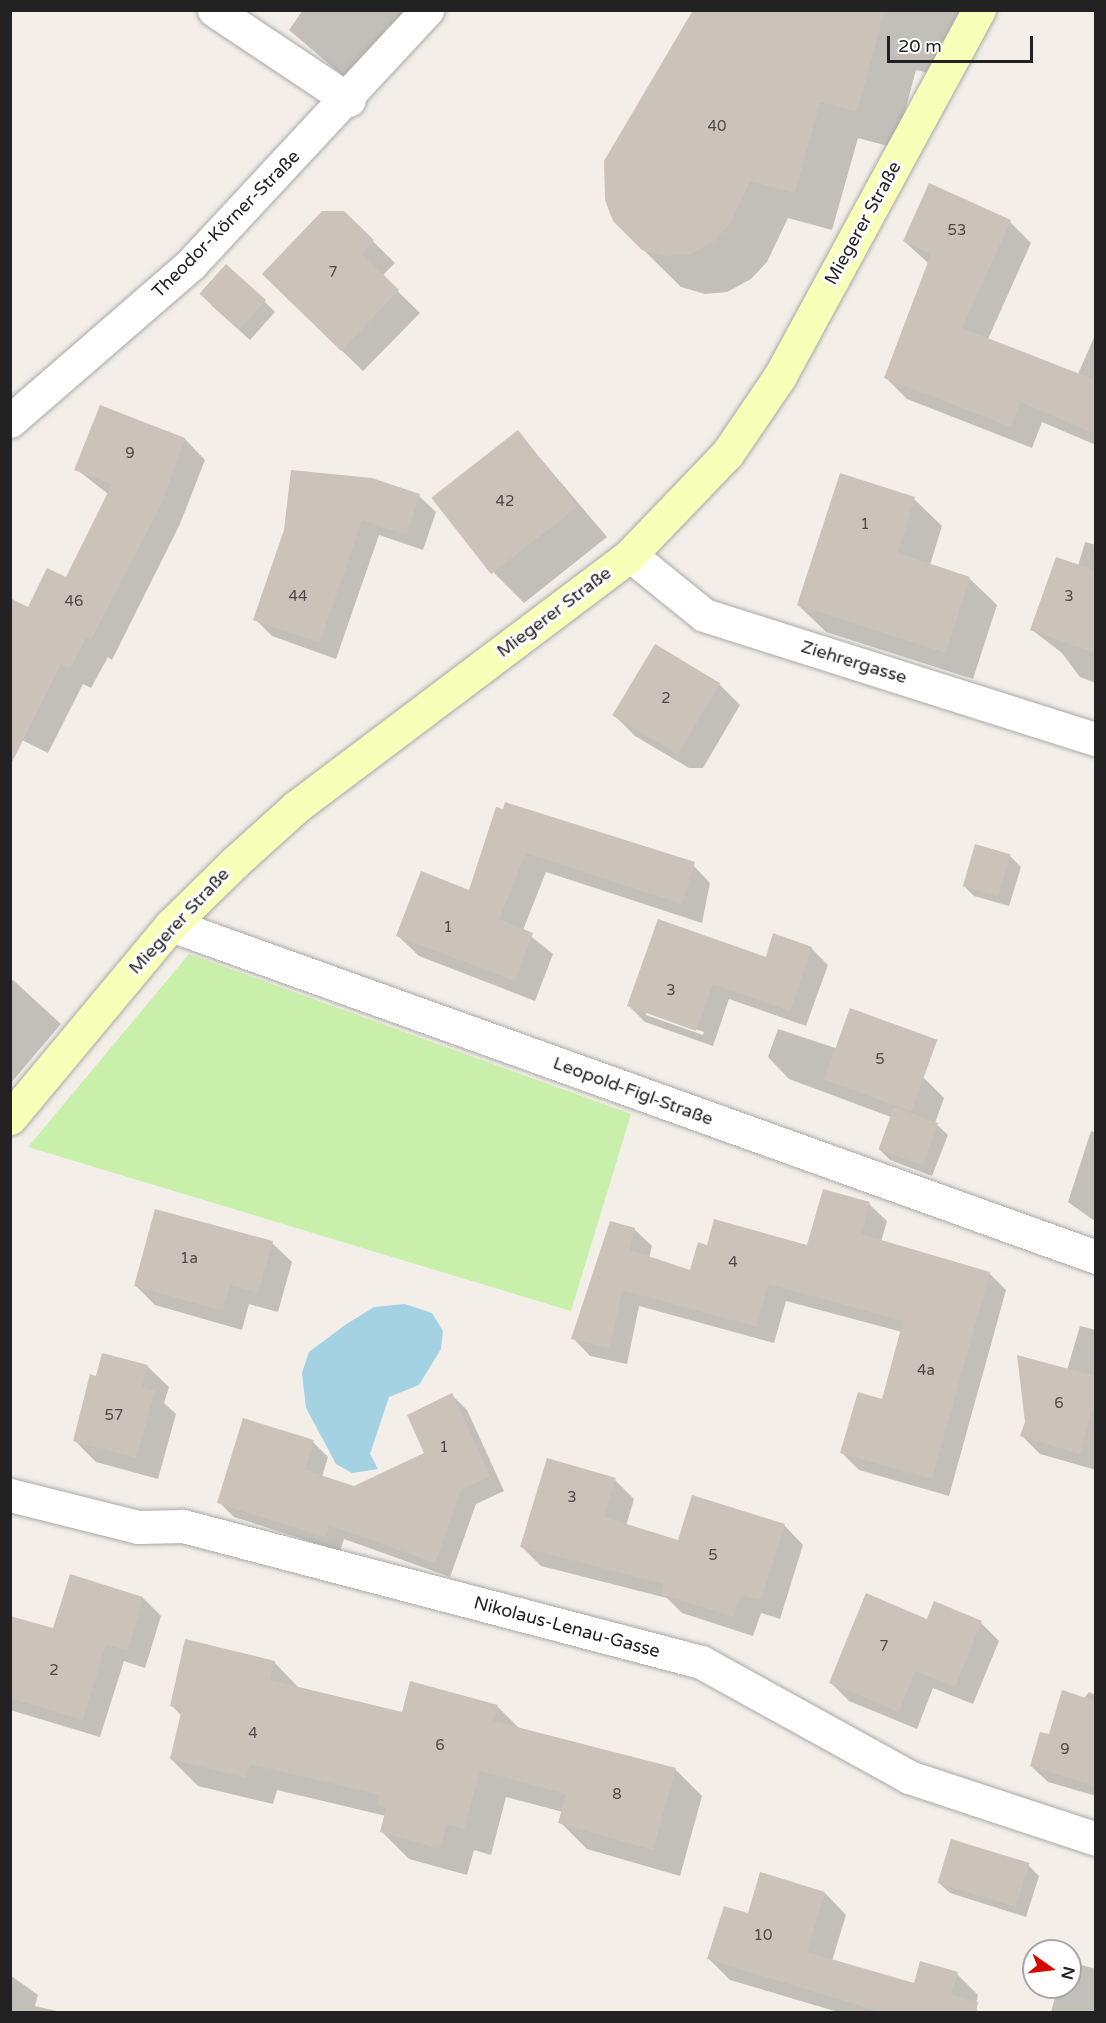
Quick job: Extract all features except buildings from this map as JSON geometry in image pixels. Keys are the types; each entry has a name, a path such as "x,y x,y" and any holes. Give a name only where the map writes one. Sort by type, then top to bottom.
{"main road":[{"name":"Miegerer Straße","path":"10,1118 171,925 296,807 630,555 727,454 780,376 979,10"}],"street":[{"path":"214,10 349,100"},
{"name":"Theodor-Körner-Straße","path":"10,421 191,264 349,100 427,10"},
{"name":"Ziehrergasse","path":"630,555 704,615 1095,739"},
{"name":"Leopold-Figl-Straße","path":"171,925 1095,1257"},
{"name":"Nikolaus-Lenau-Gasse","path":"10,1495 138,1527 183,1526 700,1662 909,1777 1095,1839"}],"green space":[{"path":"189,954 631,1114 571,1311 28,1147"}],"water":[{"path":"405,1304 432,1313 443,1331 441,1349 419,1385 389,1397 370,1454 378,1469 352,1473 336,1464 306,1408 302,1373 309,1352 345,1325 374,1307"}]}
